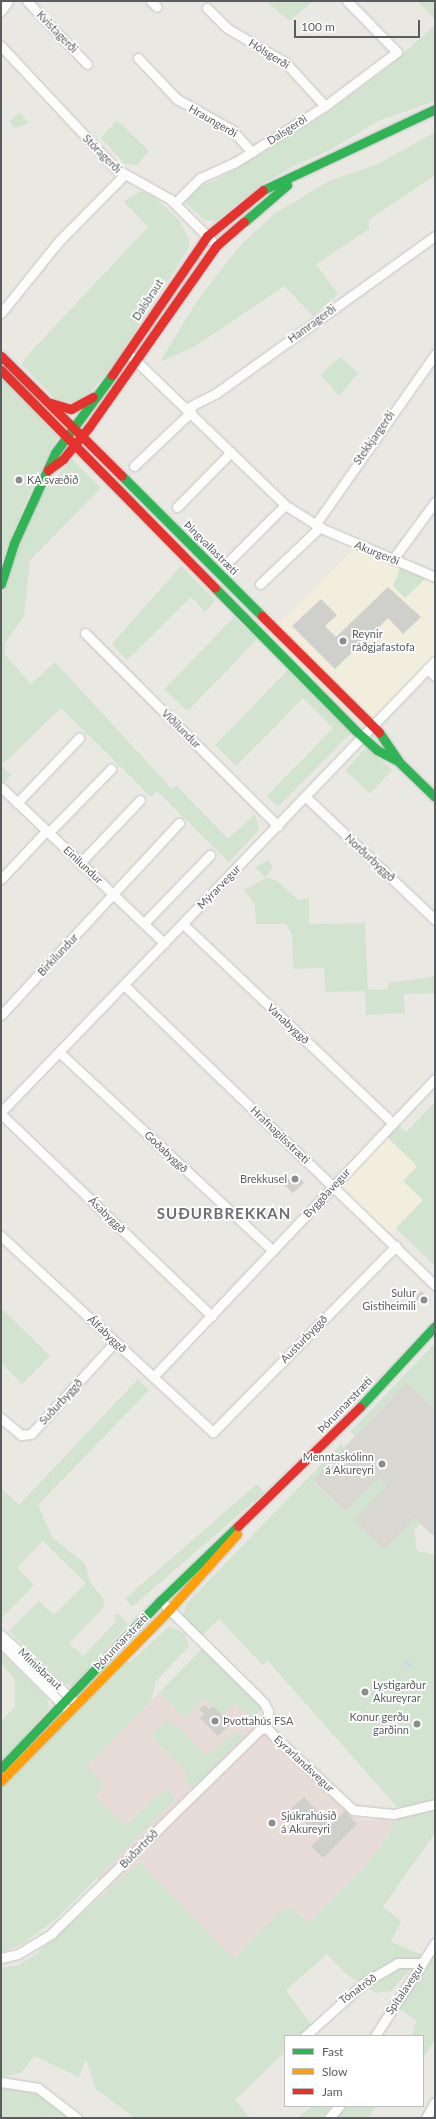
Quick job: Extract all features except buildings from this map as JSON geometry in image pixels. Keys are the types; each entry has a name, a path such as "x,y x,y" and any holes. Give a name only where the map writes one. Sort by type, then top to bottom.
{"street":[{"path":"1,11 8,1"},
{"name":"Kvistagerði","path":"27,1 87,64"},
{"name":"Dalsgerði","path":"175,203 200,178 252,152 325,106 396,52 347,1"},
{"name":"Hólsgerði","path":"207,8 227,28 286,63 325,106"},
{"name":"Stóragerði","path":"1,46 124,175 175,203 216,246"},
{"name":"Hraungerði","path":"138,58 177,99 232,130 252,152"},
{"name":"Dalsbraut","path":"1,584 16,538 48,470 67,436 128,354 207,236 266,188 299,175 435,110"},
{"path":"1,313 58,242 124,175"},
{"name":"Dalsbraut","path":"48,470 76,444 82,436 137,360 186,284 216,246 299,175"},
{"name":"Hamragerði","path":"189,410 215,394 434,240"},
{"name":"Akurgerði","path":"128,354 137,360 189,410 285,505 318,526 435,577"},
{"name":"Stekkjargerði","path":"318,526 435,354"},
{"name":"Þingvallastræti","path":"1,356 373,727 399,762 435,797"},
{"name":"Þingvallastræti","path":"1,370 76,444 363,737 399,762"},
{"path":"44,399 71,408 104,388"},
{"path":"134,466 189,410"},
{"path":"176,507 231,452"},
{"path":"393,559 435,502"},
{"path":"230,560 285,505"},
{"path":"260,584 318,526"},
{"name":"Víðilundur","path":"85,633 278,826"},
{"name":"Mýrarvegur","path":"1,1113 435,661"},
{"path":"427,669 435,676"},
{"path":"17,803 79,738"},
{"path":"1,879 111,768"},
{"name":"Einilundur","path":"1,787 164,943"},
{"name":"Norðurbyggð","path":"306,797 435,920"},
{"path":"80,863 140,800"},
{"name":"Birkilundur","path":"1,1015 179,823"},
{"path":"144,924 210,855"},
{"name":"Vanabyggð","path":"183,924 393,1123"},
{"name":"Hrafnagilsstræti","path":"124,985 435,1285"},
{"name":"Goðabyggð","path":"59,1052 273,1251"},
{"name":"Byggðavegur","path":"153,1377 435,1079"},
{"name":"Ásabyggð","path":"1,1113 212,1316"},
{"name":"Álfabyggð","path":"1,1236 213,1432"},
{"name":"Austurbyggð","path":"213,1432 396,1246"},
{"name":"Þórunnarstræti","path":"1,1768 68,1695 160,1601 252,1515 340,1428 435,1326"},
{"name":"Suðurbyggð","path":"1,1418 17,1433 30,1434 115,1342"},
{"name":"Þórunnarstræti","path":"1,1781 71,1712 170,1610 223,1553 252,1515"},
{"name":"Eyrarlandsvegur","path":"160,1601 264,1703 268,1711 267,1728 358,1812 394,1814 435,1804"},
{"name":"Mímisbraut","path":"1,1635 78,1704"},
{"name":"Mímisbraut","path":"1,1639 71,1712"},
{"name":"Búðartröð","path":"1,1958 18,1954 51,1934 259,1730 267,1728"},
{"name":"Spítalavegur","path":"376,2035 435,1943"},
{"name":"Tónatröð","path":"306,2035 364,1982 398,1963 422,1963"},
{"path":"1,2082 38,2088 77,2118"},
{"path":"426,2118 435,2102"},
{"path":"329,2118 338,2107"}],"shaded area":[{"path":"354,549 435,582 435,655 368,732 268,633"},
{"path":"387,1137 417,1166 423,1200 391,1234 340,1186"},
{"name":"Menntaskólinn á Akureyri","path":"407,1382 435,1410 435,1537 415,1519 384,1550 313,1480"},
{"name":"Sjúkrahúsið á Akureyri","path":"192,1660 355,1817 365,1820 396,1818 388,1837 365,1866 308,1923 291,1907 234,1959 79,1918 109,1889 96,1877 176,1798 166,1788 125,1826 94,1795 87,1766"}],"green space":[{"path":"265,1 313,1 290,21"},
{"path":"417,1 435,1 435,20"},
{"path":"435,25 435,101 378,121 330,150 293,166 261,185 216,221 204,220 185,202 194,189 222,177 325,114 386,69"},
{"path":"19,112 29,123 15,128 9,122"},
{"path":"117,120 149,151 137,165 125,164 101,138"},
{"path":"435,132 435,175 369,220 369,229 316,264 338,294 313,316 284,286 196,346 160,362 198,299 240,246 274,214 331,180 378,164"},
{"path":"141,191 153,196 179,220 189,239 189,248 112,367 91,391 73,403 55,399 22,365 25,358 148,227 124,202"},
{"path":"341,357 358,373 339,396 320,374"},
{"name":"KA svæðið","path":"1,372 60,434 28,496 1,564"},
{"path":"72,459 101,488 30,560 24,616 5,643 5,655 31,684 55,662 172,789 176,785 228,839 255,814 259,830 229,862 157,791 151,797 61,708 2,765 11,775 1,787 1,599 25,525 43,493"},
{"path":"181,566 215,600 205,612 191,597 127,660 112,644"},
{"path":"401,566 427,577 405,598 393,586"},
{"path":"234,617 257,639 188,711 165,689"},
{"path":"289,669 352,732 278,807 267,796 333,728 303,698 236,766 215,745"},
{"path":"367,747 392,770 370,794 345,770"},
{"path":"268,860 273,866 266,878 255,867"},
{"path":"266,878 276,880 298,900 309,898 309,924 365,923 368,990 388,989 388,983 435,976 435,993 404,994 405,1013 366,1015 365,991 325,992 324,968 293,969 292,935 286,924 256,924 255,905 244,890"},
{"path":"435,1102 435,1266 396,1228 423,1200 403,1181 417,1166 387,1137 398,1126 406,1132"},
{"path":"1,1308 50,1356 22,1384 1,1363"},
{"path":"435,1343 435,1410 407,1382 355,1436 350,1432"},
{"path":"138,1379 149,1390 38,1505 52,1537 85,1564 90,1582 103,1598 104,1607 69,1643 83,1656 117,1621 114,1617 117,1613 128,1624 72,1687 64,1683 9,1631 39,1601 54,1615 86,1583 43,1541 17,1568 34,1585 1,1619 1,1488 19,1505"},
{"name":"Lystigarður Akureyrar","path":"341,1444 344,1448 313,1481 345,1512 379,1477 387,1486 354,1520 384,1550 415,1518 420,1523 414,1531 417,1551 435,1555 435,1800 397,1807 268,1661 263,1665 219,1619 201,1636 182,1617 187,1603"},
{"path":"257,1484 264,1492 132,1607 125,1599"},
{"path":"170,1626 185,1634 189,1646 156,1681 151,1701 87,1766 105,1784 95,1795 125,1826 166,1788 176,1798 57,1918 23,1944 1,1953 1,1786 126,1661 129,1663"},
{"path":"203,1648 263,1708 252,1719 235,1703 223,1715 205,1698 185,1718 160,1692"},
{"path":"1,1652 47,1698 49,1708 1,1764 1,1721 15,1707 15,1679 1,1664"},
{"path":"168,1718 207,1755 235,1733 241,1733 243,1737 196,1786 190,1786 186,1780 187,1773 151,1735"},
{"path":"435,1810 435,1833 383,1907 401,1921 391,1942 423,1955 391,1991 376,1993 347,1975 327,1954 286,1990 312,2026 303,2035 284,2035 284,2053 235,2100 250,2118 135,2118 96,2089 86,2059 79,2077 34,2056 21,2073 1,2077 1,1968 18,1965 36,1954 140,1862 234,1959 278,1913 291,1907 308,1923 365,1866 388,1837 396,1818"},
{"path":"435,1948 435,2039 424,2056 424,2035 412,2035 416,2021 396,2006"},
{"path":"9,2087 39,2094 70,2116 1,2118 1,2088"},
{"path":"311,2107 331,2107 322,2118 298,2118"},
{"path":"344,2107 375,2107 368,2118 338,2118"}],"waterway":[{"path":"406,1661 409,1665"}],"traffic: fast":[{"path":"263,190 435,109"},
{"path":"244,222 287,185"},
{"path":"1,584 14,543 55,453 112,375"},
{"path":"122,476 262,616"},
{"path":"215,588 355,730 377,750 396,760"},
{"path":"379,732 399,762 435,797"},
{"path":"360,1407 435,1326"},
{"path":"1,1768 160,1601 238,1526"}],"traffic: slow":[{"path":"1,1781 169,1610 237,1534"}],"traffic: jam":[{"path":"112,375 207,236 263,190"},
{"path":"48,470 63,459 89,427 216,246 244,222"},
{"path":"1,356 122,476"},
{"path":"1,370 215,588"},
{"path":"51,403 71,409 93,397"},
{"path":"262,616 379,732"},
{"path":"238,1526 360,1407"}],"place":[{"name":"KA svæðið","path":"19,480"},
{"name":"Reynir ráðgjafastofa","path":"343,641"},
{"name":"Brekkusel","path":"295,1179"},
{"name":"Sulur Gistiheimili","path":"424,1300"},
{"name":"Menntaskólinn á Akureyri","path":"382,1464"},
{"name":"Lystigarður Akureyrar","path":"365,1692"},
{"name":"Þvottahús FSA","path":"215,1721"},
{"name":"Konur gerðu garðinn","path":"417,1724"},
{"name":"Sjúkrahúsið á Akureyri","path":"272,1823"}],"district":[{"name":"SUÐURBREKKAN","path":"224,1214"}]}
